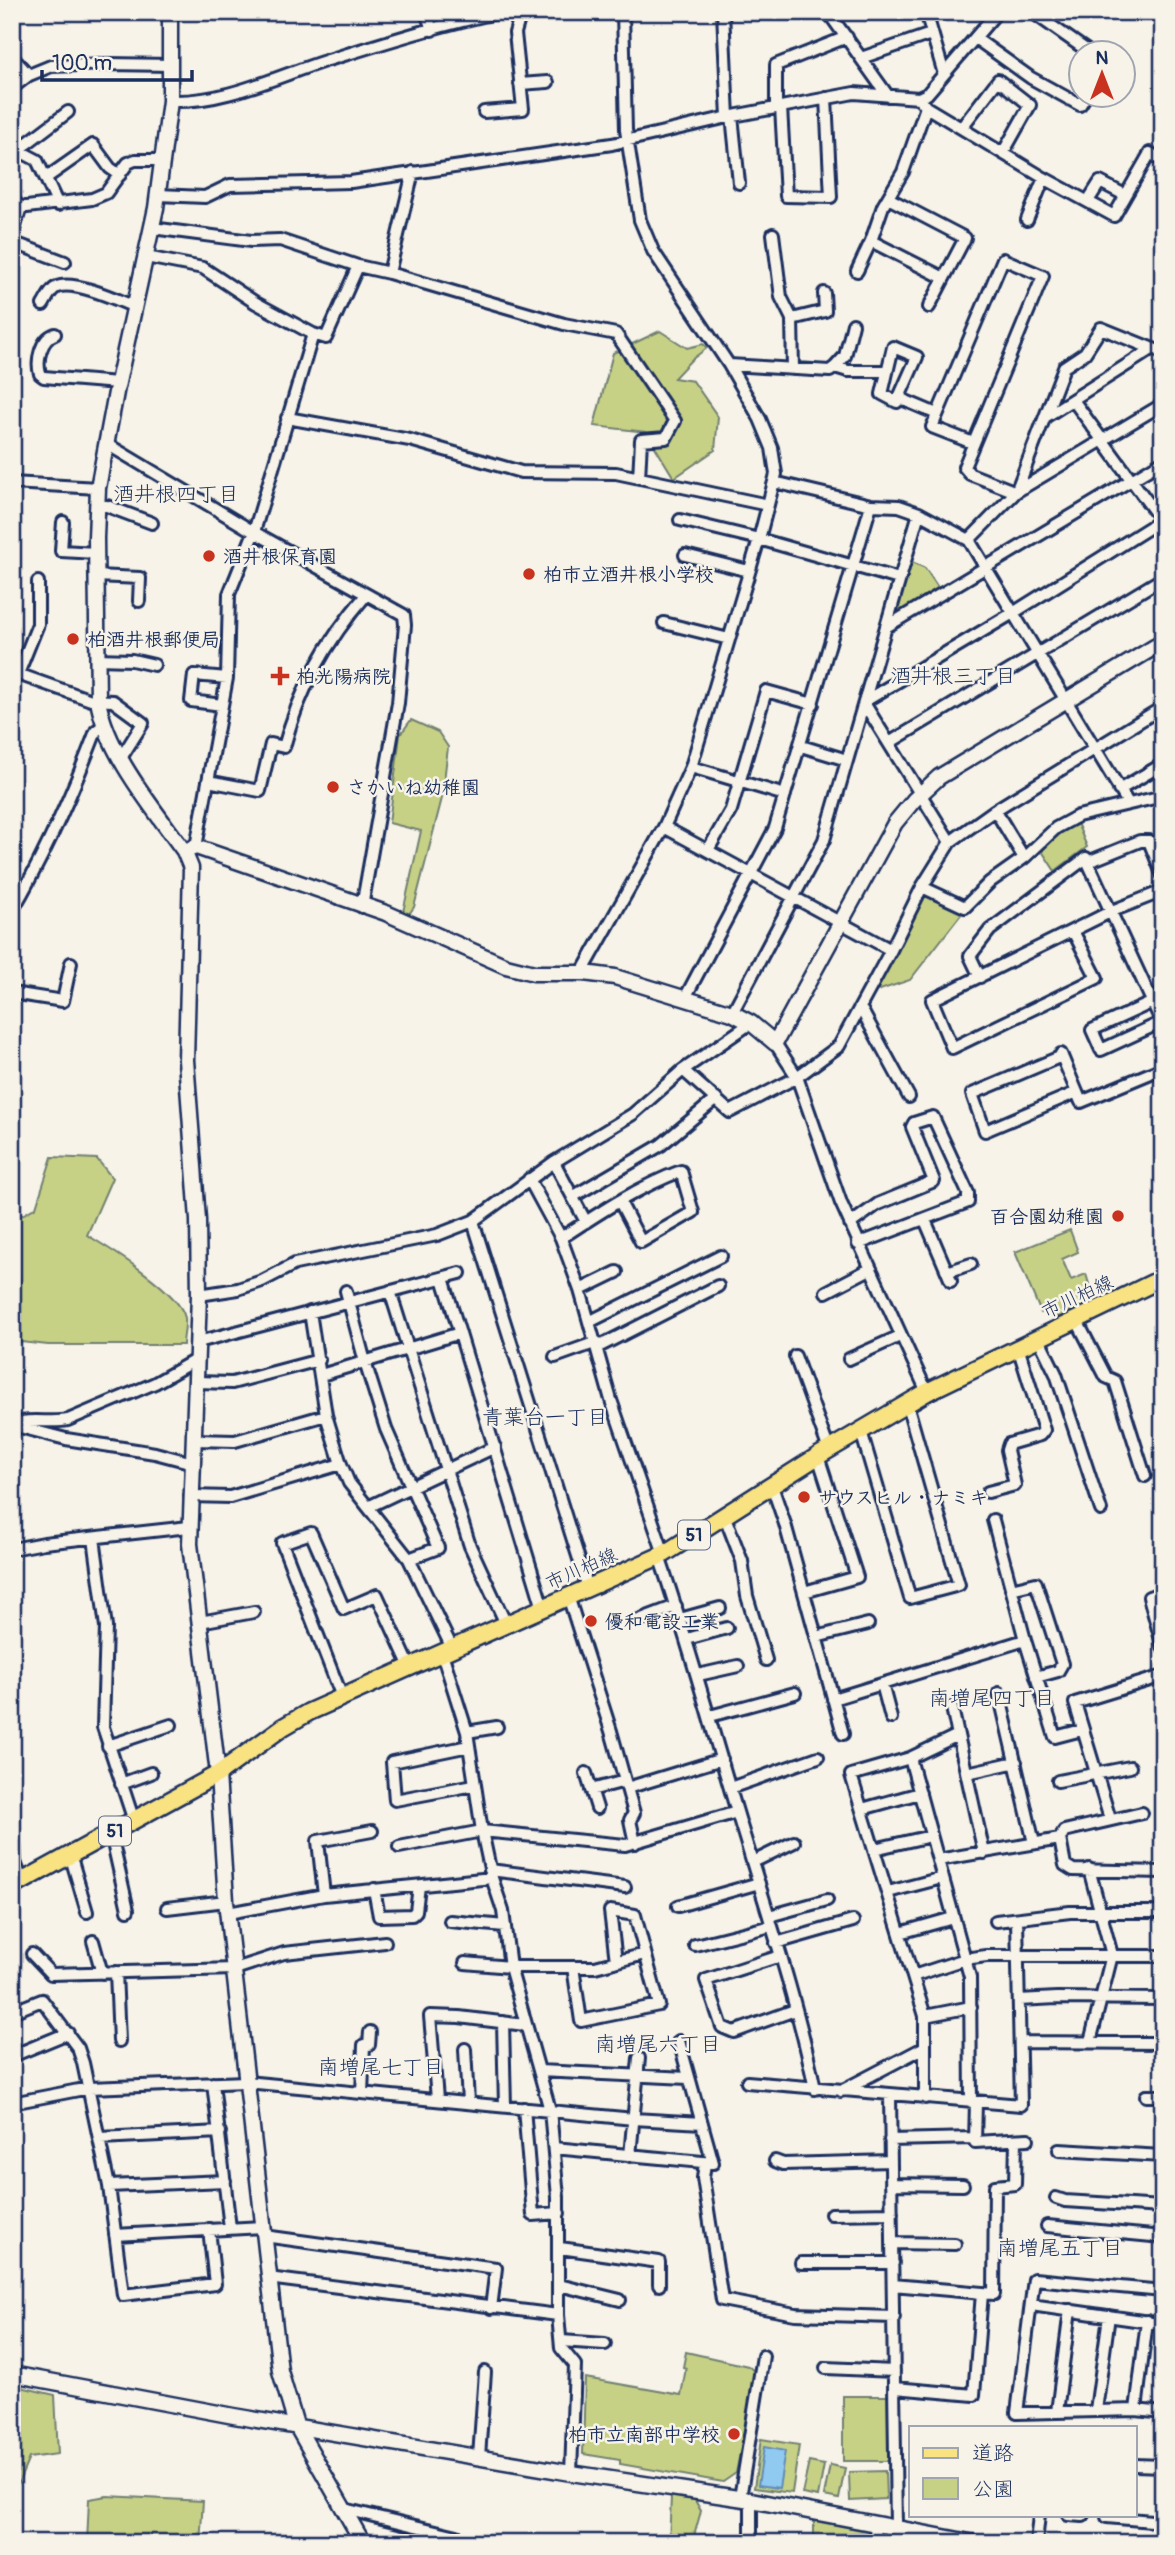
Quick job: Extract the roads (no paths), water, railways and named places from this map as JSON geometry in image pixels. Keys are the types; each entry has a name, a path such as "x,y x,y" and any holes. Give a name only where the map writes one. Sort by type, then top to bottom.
{"main road":[{"name":"市川柏線","path":"17,1884 218,1774 283,1727 342,1697 661,1555 927,1392 1163,1278"}],"street":[{"path":"170,12 170,101 158,195 98,488 98,700 104,725 121,758 190,849 386,914 519,970 615,977 732,1013 751,1023 775,1043 797,1077 858,1244 927,1392"},
{"path":"426,12 432,30"},
{"path":"170,101 190,102 216,97 326,61 502,12"},
{"path":"484,113 523,110 515,33 521,12"},
{"path":"584,973 588,961 664,827 691,767 759,539 774,482 775,461 760,419 729,365 653,251 640,220 626,130 623,12"},
{"path":"723,12 730,116 739,183"},
{"path":"926,12 944,74"},
{"path":"857,271 883,206 903,172 927,94 997,12"},
{"path":"1032,12 1069,38"},
{"path":"834,13 847,37 888,96"},
{"path":"861,58 931,34"},
{"path":"826,98 831,197 786,196 776,65 847,37"},
{"path":"975,38 1031,78 1066,97"},
{"path":"12,57 29,75"},
{"path":"12,88 29,75 51,66 171,65"},
{"path":"962,127 998,80 1030,105 1003,153"},
{"path":"520,84 548,82"},
{"path":"158,195 205,197 230,185 351,182 628,141 730,116 854,93 923,102 1044,178 1114,216 1150,153 1163,161"},
{"path":"58,205 37,160 15,149 68,113"},
{"path":"46,178 93,145 110,168 120,175"},
{"path":"12,236 17,204 77,203 106,193 128,163 135,160 162,160"},
{"path":"390,273 413,172"},
{"path":"1027,220 1044,178"},
{"path":"1088,201 1100,182 1125,195"},
{"path":"888,198 965,238 929,307"},
{"path":"152,228 251,241 280,240 358,267 390,273 564,324 616,334 675,421 666,438 640,440 639,478"},
{"path":"773,234 781,297 792,319 793,369"},
{"path":"871,241 944,278"},
{"path":"12,242 65,262"},
{"path":"146,257 203,268 257,303 313,334 326,338 358,267"},
{"path":"973,443 932,427 1003,259 1043,276 964,467 970,474 1016,492"},
{"path":"43,305 55,287 62,286 86,289 135,307"},
{"path":"792,319 825,311 824,293"},
{"path":"729,365 830,371 845,356 853,324"},
{"path":"1016,492 1063,367 1084,353 1101,328 1160,351"},
{"path":"55,334 48,336 43,344 38,367 40,374 44,377 118,383"},
{"path":"313,334 254,532 229,594 227,678 208,781 190,849 186,1060 198,1220 199,1296 189,1527 218,1774 227,1907 246,2082 281,2371 296,2425 363,2543"},
{"path":"893,348 917,357 899,398 897,402 882,394 893,348"},
{"path":"1045,417 1160,351"},
{"path":"835,367 848,371 887,371"},
{"path":"899,398 937,414"},
{"path":"864,702 1162,521 1073,400"},
{"path":"969,540 1016,492 1163,404"},
{"path":"287,418 410,440 521,472 616,473 768,505"},
{"path":"107,444 254,532 404,615 398,703 362,906"},
{"path":"886,627 1163,461"},
{"path":"774,482 871,505 899,506 919,513 969,540 1128,803"},
{"path":"12,483 98,488"},
{"path":"685,998 775,828 871,505"},
{"path":"97,506 107,506 152,523"},
{"path":"732,1013 824,840 919,513"},
{"path":"680,520 854,564 900,579"},
{"path":"63,522 61,551 96,553"},
{"path":"684,555 749,570"},
{"path":"96,576 140,578 139,601"},
{"path":"889,743 1163,578"},
{"path":"38,582 38,624 15,673 91,700 113,701 143,723 121,758"},
{"path":"208,781 260,791 271,744 284,747 297,704 313,669 333,636 366,595"},
{"path":"664,622 729,639"},
{"path":"775,1043 895,823 919,795 939,778 1163,642"},
{"path":"96,659 154,664"},
{"path":"222,705 191,701 194,674 227,678"},
{"path":"708,850 731,810 766,691 813,704"},
{"path":"864,702 950,842"},
{"path":"683,1070 730,1112 797,1077 839,1046 922,887 950,842 995,810 1163,707"},
{"path":"12,911 61,820 96,732 104,725"},
{"path":"801,746 847,760"},
{"path":"1119,790 1163,764"},
{"path":"691,767 785,795"},
{"path":"922,887 965,907 990,882 1024,858 1056,828 1078,816 1163,796"},
{"path":"995,810 1024,858"},
{"path":"664,827 891,950"},
{"path":"1088,862 1140,841 1149,841 1163,876"},
{"path":"980,977 970,956 990,930 1086,858 1112,911 1153,1002 1162,1024 1101,1050 1092,1030 1153,1002"},
{"path":"1073,931 1097,978 952,1048 932,1000 1112,911 1163,891"},
{"path":"12,993 62,1001 71,964"},
{"path":"860,1007 900,1068 909,1097"},
{"path":"199,1296 238,1289 262,1281 295,1264 438,1234 473,1221 554,1162 633,1114 683,1070 751,1023"},
{"path":"1077,1092 985,1131 972,1094 1062,1055 1081,1101 1163,1068"},
{"path":"574,1196 661,1145 716,1099"},
{"path":"850,1224 877,1204 934,1181 912,1127 914,1123 933,1117 969,1200 966,1204 858,1244"},
{"path":"554,1162 586,1222"},
{"path":"561,1238 586,1222 659,1179 681,1171 693,1212 641,1242 620,1202"},
{"path":"529,1179 561,1238 591,1321 611,1400 687,1639 760,1883 815,2089"},
{"path":"925,1220 949,1276 971,1264"},
{"path":"473,1221 588,1588"},
{"path":"591,1321 721,1256"},
{"path":"826,1292 870,1269"},
{"path":"580,1290 617,1272"},
{"path":"198,1342 310,1312 347,1296 390,1291 460,1273"},
{"path":"443,1278 543,1608"},
{"path":"555,1357 598,1345 718,1286"},
{"path":"390,1291 470,1546 506,1624"},
{"path":"347,1296 386,1429 438,1548 410,1559"},
{"path":"310,1312 326,1415 341,1464 349,1483 410,1559 447,1651 467,1732 482,1831 491,1874 503,1911 510,1967 550,2110 559,2213 558,2315 562,2351 575,2365 571,2473"},
{"path":"1076,1319 1106,1377 1115,1381 1144,1476"},
{"path":"321,1375 460,1333"},
{"path":"849,1359 900,1336"},
{"path":"1038,1337 1056,1374 1101,1510"},
{"path":"988,1492 1015,1485 1007,1450 1009,1444 1040,1435 1044,1430 1018,1347"},
{"path":"795,1356 857,1577 804,1592"},
{"path":"13,1425 23,1421 57,1423 68,1420 155,1383 197,1359"},
{"path":"196,1381 232,1383 319,1360"},
{"path":"861,1431 910,1598 959,1585 907,1404"},
{"path":"194,1440 235,1441 326,1415"},
{"path":"13,1425 66,1439 155,1453 193,1463"},
{"path":"368,1507 495,1447"},
{"path":"190,1496 230,1497 341,1464"},
{"path":"772,1486 843,1734"},
{"path":"724,1517 742,1561 747,1596 766,1660"},
{"path":"993,1520 1025,1640 1055,1737 1082,1730"},
{"path":"12,1549 189,1527"},
{"path":"342,1697 282,1543 311,1533 344,1609 377,1595 410,1667"},
{"path":"94,1538 106,1628 103,1727 134,1821"},
{"path":"1011,1589 1037,1583 1062,1664 1058,1671 1036,1677"},
{"path":"1163,1592 1149,1597 1163,1647"},
{"path":"568,1596 634,1813 630,1820 635,1843"},
{"path":"639,1620 676,1606"},
{"path":"680,1619 720,1608"},
{"path":"200,1622 254,1612"},
{"path":"816,1637 868,1624"},
{"path":"687,1639 727,1628"},
{"path":"833,1699 1025,1640"},
{"path":"698,1675 737,1666"},
{"path":"1110,1819 1075,1703 1163,1675"},
{"path":"882,1684 891,1718"},
{"path":"710,1716 795,1693"},
{"path":"999,1693 1034,1843"},
{"path":"952,1708 984,1853"},
{"path":"108,1746 171,1726"},
{"path":"467,1732 497,1727"},
{"path":"925,2098 925,2017 851,1775 910,1758 958,1735"},
{"path":"469,1746 391,1762 395,1800 474,1785"},
{"path":"730,1788 818,1757"},
{"path":"910,1758 970,1977 975,2142 1028,2139"},
{"path":"591,1790 626,1785 722,1759"},
{"path":"967,1773 1016,1762"},
{"path":"1058,1782 1130,1767"},
{"path":"121,1784 151,1773"},
{"path":"586,1773 597,1808"},
{"path":"862,1809 920,1793"},
{"path":"12,1807 17,1884"},
{"path":"399,1847 482,1831 613,1845 635,1843 737,1812"},
{"path":"1142,1813 1064,1831 1060,1839 1065,1866 1073,1870 1163,1872"},
{"path":"324,1895 318,1841 372,1831"},
{"path":"111,1834 128,1910"},
{"path":"874,1849 931,1836"},
{"path":"938,1860 1060,1839"},
{"path":"752,1862 794,1842"},
{"path":"70,1854 87,1912"},
{"path":"1089,1869 1112,1955 1090,2042"},
{"path":"167,1908 227,1907 419,1886 491,1874 625,1887"},
{"path":"888,1892 942,1878"},
{"path":"678,1906 760,1883"},
{"path":"374,1889 379,1916 412,1915 416,1911 419,1886"},
{"path":"695,1945 827,1900"},
{"path":"573,1967 581,2021 659,2005 635,1915 610,1912 616,1961"},
{"path":"996,1921 1070,1912 1163,1912"},
{"path":"900,1933 953,1918"},
{"path":"747,2082 1021,2105 1017,1919"},
{"path":"450,1921 505,1926"},
{"path":"776,1942 853,1921"},
{"path":"93,1941 102,1973"},
{"path":"32,1954 51,1974 235,1969 284,1953 385,1942"},
{"path":"465,1963 510,1967 595,1967 645,1954"},
{"path":"913,1976 965,1959 1018,1955 1163,1956"},
{"path":"780,1956 706,1980 722,2027 734,2032 795,2010"},
{"path":"116,1972 120,2041"},
{"path":"1019,2000 1163,1999"},
{"path":"12,2012 42,2000 78,2048 109,2186 123,2295 215,2284 209,2229"},
{"path":"925,2017 971,2007"},
{"path":"437,2099 430,2017 525,2025"},
{"path":"503,2022 505,2106"},
{"path":"362,2092 364,2045 369,2045 370,2032"},
{"path":"12,2056 68,2033"},
{"path":"554,2148 713,2163 679,2041"},
{"path":"1020,2042 1163,2043"},
{"path":"841,2091 925,2047"},
{"path":"465,2049 468,2102"},
{"path":"630,2156 639,2058"},
{"path":"539,2071 688,2078"},
{"path":"12,2103 89,2088 246,2082 634,2119 702,2123"},
{"path":"213,2083 230,2228"},
{"path":"890,2095 896,2527"},
{"path":"1146,2096 1163,2096"},
{"path":"524,2108 533,2215 559,2213"},
{"path":"100,2138 220,2132"},
{"path":"890,2140 975,2138"},
{"path":"893,2286 994,2294 995,2186 1015,2184 1016,2140"},
{"path":"1059,2150 1163,2156"},
{"path":"775,2161 783,2164 891,2161"},
{"path":"705,2163 703,2178 722,2300 795,2314 894,2317"},
{"path":"109,2186 225,2180"},
{"path":"891,2184 963,2185"},
{"path":"1056,2198 1163,2207"},
{"path":"831,2214 892,2213"},
{"path":"1047,2226 1163,2238"},
{"path":"115,2235 230,2228 496,2268 491,2308"},
{"path":"892,2243 955,2244"},
{"path":"560,2248 659,2262 659,2285"},
{"path":"801,2263 893,2263"},
{"path":"268,2278 558,2315"},
{"path":"1163,2291 1034,2279 1017,2413 1096,2410 1163,2413"},
{"path":"559,2286 620,2300"},
{"path":"895,2388 974,2395 982,2293"},
{"path":"1031,2305 1163,2325"},
{"path":"1057,2412 1070,2310"},
{"path":"1096,2410 1109,2316"},
{"path":"1136,2410 1147,2321"},
{"path":"561,2341 605,2344"},
{"path":"751,2543 745,2499 763,2356"},
{"path":"826,2368 894,2371"},
{"path":"479,2457 485,2372"},
{"path":"12,2374 234,2416 571,2473 745,2499 975,2543"},
{"path":"1136,2465 1163,2466"},
{"path":"344,2509 457,2536"},
{"path":"1036,2543 1040,2516"},
{"path":"1107,2516 1163,2522"},
{"path":"875,2524 876,2543"}],"water":[{"path":"764,2447 785,2451 779,2488 758,2485"}],"place":[{"name":"酒井根保育園","path":"209,556"},
{"name":"柏市立酒井根小学校","path":"529,574"},
{"name":"柏酒井根郵便局","path":"73,639"},
{"name":"柏光陽病院","path":"280,676"},
{"name":"さかいね幼稚園","path":"333,787"},
{"name":"百合園幼稚園","path":"1118,1216"},
{"name":"サウスヒル・ナミキ","path":"804,1497"},
{"name":"優和電設工業","path":"591,1621"},
{"name":"柏市立南部中学校","path":"734,2434"}],"district":[{"name":"酒井根四丁目","path":"176,494"},
{"name":"酒井根三丁目","path":"953,676"},
{"name":"青葉台一丁目","path":"545,1417"},
{"name":"南増尾四丁目","path":"992,1698"},
{"name":"南増尾六丁目","path":"658,2044"},
{"name":"南増尾七丁目","path":"381,2067"},
{"name":"南増尾五丁目","path":"1060,2248"}]}
